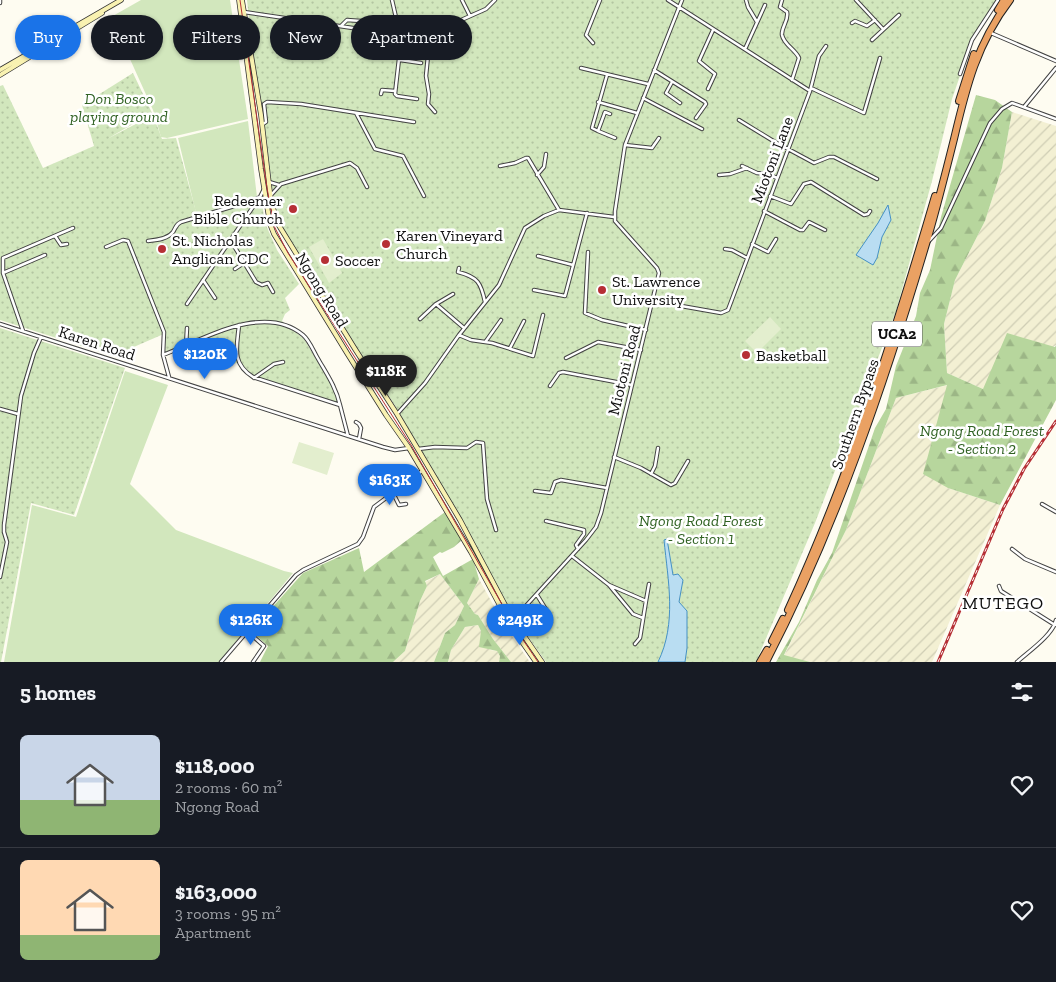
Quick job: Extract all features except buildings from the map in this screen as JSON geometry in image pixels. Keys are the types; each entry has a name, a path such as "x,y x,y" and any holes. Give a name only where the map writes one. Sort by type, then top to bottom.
{"highway":[{"name":"Southern Bypass","path":"760,662 788,610 808,563 876,386 941,174 968,69 977,45 1004,0"},
{"name":"Southern Bypass","path":"766,662 797,600 835,510 880,388 925,245 972,70 988,32 1010,0"}],"main road":[{"path":"0,70 121,0"},
{"name":"Ngong Road","path":"240,0 244,12 262,125 271,195 278,224 397,414 450,503 513,620 542,662"},
{"name":"Ngong Road","path":"240,0 261,168 270,224 274,234 386,415 409,448 511,626 536,662"},
{"path":"0,75 105,10"},
{"path":"289,260 295,262 296,255"},
{"path":"300,277 301,272 306,271"},
{"path":"445,508 449,507 450,503"}],"street":[{"path":"392,0 395,15"},
{"path":"462,0 470,15"},
{"path":"472,15 488,8 495,0"},
{"path":"593,43 586,35 600,0"},
{"path":"668,0 810,91"},
{"path":"397,414 424,383 500,282 525,228 544,216 559,210 614,217 625,145 682,0"},
{"path":"746,0 757,22"},
{"path":"782,0 780,7 788,12 788,17 782,37 799,58 792,80"},
{"path":"856,0 883,29"},
{"path":"960,74 972,40 998,0"},
{"path":"744,50 765,5"},
{"path":"244,12 270,16"},
{"path":"872,40 899,15"},
{"path":"342,26 347,20 351,20"},
{"path":"852,23 855,21 868,26 875,20"},
{"path":"342,26 351,28"},
{"path":"708,89 715,74 699,60 713,30"},
{"path":"988,32 1056,61"},
{"path":"826,46 819,56 812,88 864,113 880,58"},
{"path":"417,99 397,96 395,91 399,60 421,63"},
{"path":"428,60 426,83 429,94 428,104 435,112"},
{"path":"581,68 648,84"},
{"path":"1024,107 1056,68"},
{"path":"654,70 706,103 696,118"},
{"path":"608,75 591,126 615,138"},
{"path":"672,82 666,93 680,103"},
{"name":"Miotoni Lane","path":"653,301 721,313 726,312 812,88"},
{"path":"381,94 382,90 395,91"},
{"path":"643,98 702,129"},
{"path":"258,102 301,104 414,122"},
{"path":"262,125 266,122 265,102"},
{"path":"598,102 637,113"},
{"path":"925,245 941,228 956,198 973,156 991,121 1002,109 1010,104 1056,119"},
{"path":"598,131 605,112 610,114"},
{"path":"356,113 376,149 404,156 424,196"},
{"path":"739,120 815,163 829,157 834,157 877,179"},
{"path":"625,145 652,148 659,138"},
{"path":"537,175 544,167 546,154"},
{"path":"500,166 527,158 559,210"},
{"path":"271,195 279,186 305,176 350,163 357,168 366,187"},
{"path":"742,166 757,174 768,174 778,178"},
{"path":"719,175 730,174 748,168"},
{"path":"269,182 279,186"},
{"path":"770,196 791,204 804,184 810,182 864,215 870,211"},
{"path":"187,304 231,241 264,188"},
{"path":"148,241 169,236 177,224 181,222 260,197"},
{"path":"764,211 800,230 803,230 809,222 825,230"},
{"path":"534,290 565,296 586,213"},
{"name":"Miotoni Road","path":"513,620 596,527 607,488 659,271 620,229 614,217"},
{"path":"23,331 4,273 2,258 73,228"},
{"path":"55,236 61,245 67,244"},
{"path":"752,244 768,252 776,239"},
{"path":"106,247 123,240 128,241 164,332 162,355 169,378"},
{"path":"231,241 256,282 261,285 268,282 273,292"},
{"path":"726,249 747,258"},
{"path":"588,252 585,313 602,320 646,330"},
{"path":"4,273 46,255"},
{"path":"538,256 573,265"},
{"path":"235,269 244,263"},
{"path":"459,268 458,272 470,275 478,281 485,302"},
{"path":"203,280 215,298"},
{"path":"420,318 436,304 453,294"},
{"path":"436,304 464,328"},
{"path":"459,334 471,340 510,348 533,356 543,315"},
{"path":"486,342 501,320"},
{"path":"510,348 524,321"},
{"path":"162,355 239,325 277,322 288,325 303,335 332,383 348,436"},
{"name":"Karen Road","path":"0,324 348,436 395,450 409,448"},
{"path":"239,325 237,360 248,374 254,378 340,405"},
{"path":"186,346 187,328"},
{"path":"0,578 7,542 4,535 4,525 22,390 41,337"},
{"path":"566,358 598,342 641,350"},
{"path":"254,378 274,364 283,362"},
{"path":"550,386 559,373 562,372 632,385"},
{"path":"0,409 18,414"},
{"path":"356,422 360,427 359,439"},
{"path":"418,449 435,447 467,448 476,442 483,444 487,499 496,530"},
{"path":"651,474 655,466 658,448"},
{"path":"614,457 635,465 664,482 673,485 688,461"},
{"path":"220,662 298,572 361,542 374,507 422,471"},
{"path":"535,491 551,493 556,482 560,480 607,488"},
{"path":"392,493 399,505 406,504"},
{"path":"1042,504 1056,512"},
{"path":"546,521 584,530 584,534 576,545 578,549"},
{"path":"0,534 4,535"},
{"path":"1012,550 1025,559 1056,572"},
{"path":"572,556 609,585 633,614 643,618"},
{"path":"635,644 640,638 649,584"},
{"path":"609,585 646,601"},
{"path":"999,586 1000,590 1055,625"},
{"path":"537,595 550,616"},
{"path":"1019,661 1048,635 1056,620"},
{"path":"247,631 264,646 253,662"}],"shaded area":[{"path":"1012,112 1056,126 1056,345 983,389 947,373 944,324 955,280 985,221 1002,168"},
{"path":"948,385 948,488 1000,505 932,662 810,662 784,656 846,530 896,398"},
{"path":"440,574 464,606 455,625 445,633 434,662 393,662 405,651 420,601 427,586 425,582"},
{"path":"479,579 506,628 530,662 511,662 493,639 478,615 475,614 467,603"},
{"path":"478,625 490,650 497,651 500,656 499,662 448,662 451,650 465,627"}],"green space":[{"path":"141,0 230,0 232,15 173,15 173,60 239,60 248,119 167,138 161,137 153,110 130,60 163,60 163,15 115,15"},
{"name":"Ngong Road Forest - Section 1","path":"247,0 997,0 974,35 952,99 932,181 896,311 815,523 756,662 546,662 521,627 497,587 455,508 394,404 348,335 279,223 254,60 260,60 260,15 249,15"},
{"name":"Don Bosco playing ground","path":"133,73 152,113 107,139 153,115 162,139 176,138 198,219 261,197 265,223 277,250 299,284 285,298 290,310 285,314 282,321 304,339 332,385 338,403 251,375 239,362 204,372 194,345 165,356 166,333 113,356 0,320 0,86 3,85 43,168 94,146 82,105"},
{"name":"Ngong Road Forest - Section 2","path":"976,95 995,100 1012,112 1002,168 985,221 955,280 944,324 947,373 983,389 1007,333 1055,347 1056,345 1056,400 1000,505 948,488 923,474 947,385 896,398 846,530 784,655 810,662 776,662 799,622 817,580 832,553 875,428 886,409 896,366 916,316 920,293 930,270 941,217"},
{"path":"248,121 257,197 197,217 178,138"},
{"name":"Soccer","path":"323,239 342,273 329,283 309,247"},
{"path":"770,317 781,329 757,353 745,341"},
{"path":"0,328 125,368 74,515 31,503 1,662 0,662"},
{"path":"125,371 168,385 130,484 176,530 293,573 219,662 4,662 32,505 76,517"},
{"path":"299,442 334,453 327,475 292,463"},
{"path":"445,512 462,540 454,547 442,553 440,552 433,557 443,576 473,559 479,579 467,603 475,614 478,615 493,639 511,662 499,662 500,656 497,651 479,647 481,631 478,625 465,627 451,650 448,662 434,662 445,633 455,625 464,606 440,574 425,581 427,586 420,601 405,651 393,662 260,662 268,646 251,631 303,573 359,548 364,572"}],"water":[{"path":"888,205 891,220 882,237 877,258 873,265 856,255"},
{"path":"667,539 673,575 678,574 683,580 679,602 687,611 685,662 658,662 668,632 670,602 664,540"}],"tram line":[{"path":"240,0 274,226 288,253 411,445 519,634 538,662"}],"railway":[{"path":"938,662 1003,509 1024,469 1056,421"}],"place":[{"name":"Redeemer Bible Church","path":"293,209"},
{"name":"Karen Vineyard Church","path":"386,244"},
{"name":"St. Nicholas Anglican CDC","path":"162,249"},
{"name":"Soccer","path":"325,260"},
{"name":"St. Lawrence University","path":"602,290"},
{"name":"Basketball","path":"746,355"}],"district":[{"name":"MUTEGO","path":"1003,603"}]}
